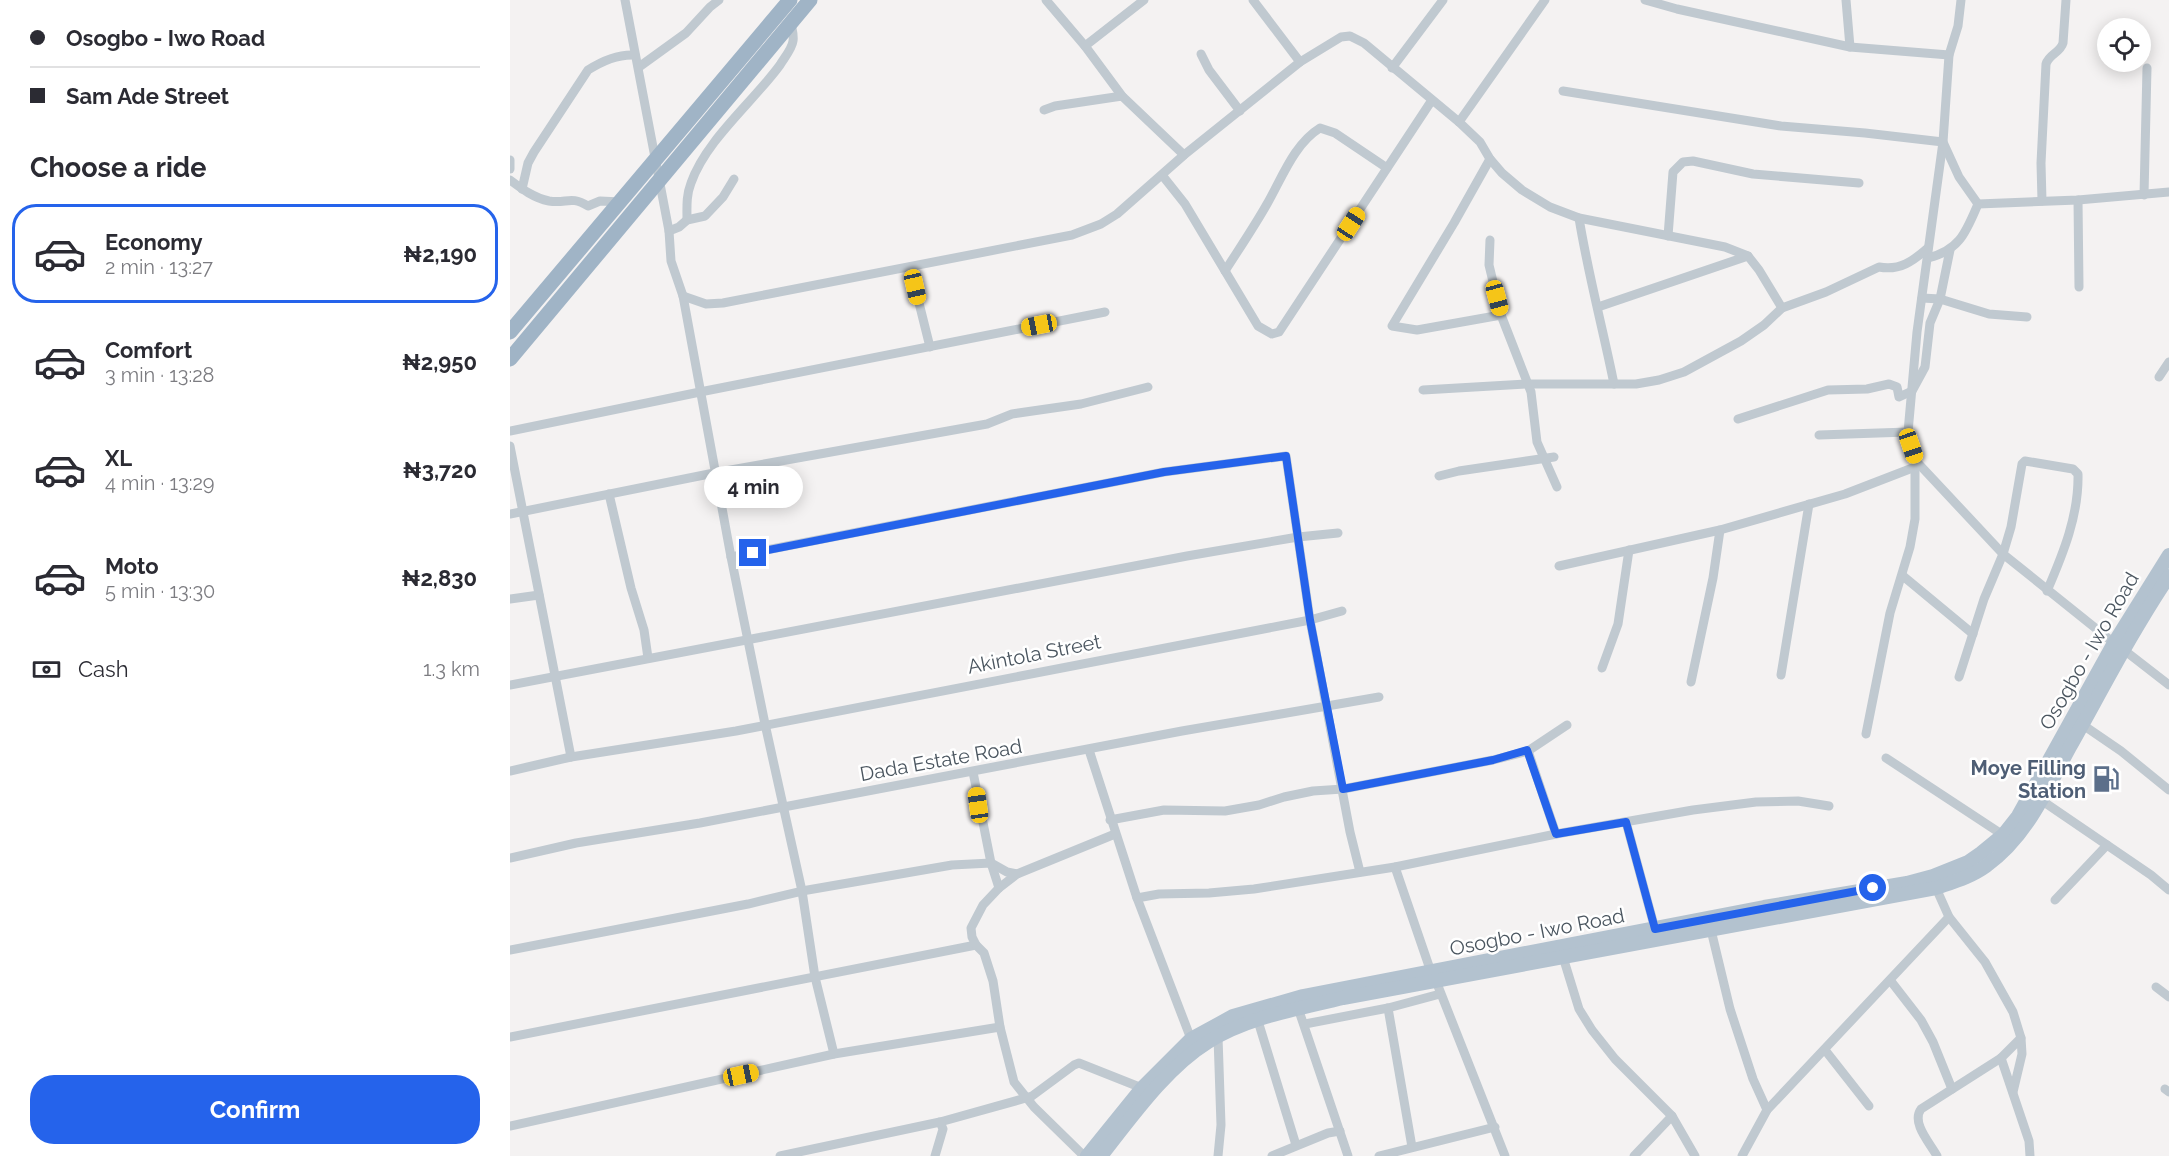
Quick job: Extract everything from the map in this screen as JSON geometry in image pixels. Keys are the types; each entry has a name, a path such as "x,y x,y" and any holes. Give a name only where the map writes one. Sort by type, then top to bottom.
{"highway":[{"path":"510,332 790,0"},
{"path":"510,359 810,0"}],"main road":[{"name":"Osogbo - Iwo Road","path":"1085,1156 1142,1088 1191,1040 1233,1016 1263,1006 1303,996 1436,982 1655,929 1907,882 1933,876 1968,862 1982,854 2003,835 2018,816 2119,646 2169,555"},
{"name":"Osogbo - Iwo Road","path":"1101,1156 1184,1060 1218,1036 1298,1008 1936,888 1969,876 1986,866 2016,838 2029,822 2083,725 2119,646 2169,576"}],"street":[{"path":"625,0 669,231 671,261 683,297 730,557 802,891 815,977 834,1054"},
{"path":"639,67 686,33 719,0"},
{"path":"1046,0 1085,46 1122,96 1184,155"},
{"path":"1085,46 1144,0"},
{"path":"1253,0 1300,62"},
{"path":"1392,68 1443,0"},
{"path":"1460,122 1545,0"},
{"path":"1645,0 1850,46 1949,55"},
{"path":"1846,0 1850,46"},
{"path":"1866,734 1890,612 1903,576 1915,519 1915,464 1908,432 1922,298 1943,142 1949,55 1958,26 1961,0"},
{"path":"2042,201 2041,163 2046,64 2049,56 2060,50 2063,43 2066,0"},
{"path":"687,220 687,197 691,181 728,126 768,82 794,43 791,23"},
{"path":"683,297 706,304 723,303 1072,235 1101,224 1117,214 1184,155 1300,62 1341,37 1350,36 1364,43 1460,122 1480,142 1490,159 1522,190 1550,207 1579,218 1725,247 1748,256 1782,308"},
{"path":"1201,54 1209,70 1240,111"},
{"path":"522,189 528,163 534,152 588,70 619,57 635,55"},
{"path":"2144,195 2147,72"},
{"path":"1563,91 1781,126 1943,142"},
{"path":"1044,110 1055,106 1122,96"},
{"path":"1162,175 1185,204 1258,326 1268,334 1279,332 1432,100"},
{"path":"1225,271 1286,169 1314,132 1320,128 1335,133 1387,168"},
{"path":"1943,142 1959,177 1978,204"},
{"path":"1490,159 1392,326 1417,330 1501,315"},
{"path":"510,160 510,169"},
{"path":"1668,236 1673,172 1683,162 1693,161 1753,174 1858,183"},
{"path":"669,231 679,228 687,220 705,216 723,197 734,179"},
{"path":"510,180 537,197 552,201 577,199 588,206 600,201 621,202"},
{"path":"1978,204 2078,200 2169,192"},
{"path":"2078,200 2079,287"},
{"path":"1737,419 1828,390 1867,390 1889,384 1897,387 1899,397 1912,391 1924,367 1930,323 1940,299 1950,250 1967,231 1978,204"},
{"path":"1579,218 1586,263 1614,384"},
{"path":"1490,240 1489,265 1501,315 1531,392 1537,442 1549,458 1557,487"},
{"path":"1423,390 1528,384 1636,384 1684,372 1764,326 1782,308 1826,292 1879,267 1887,269 1911,263 1928,253 1950,250"},
{"path":"1598,307 1748,256"},
{"path":"1911,263 1926,269"},
{"path":"910,267 930,347"},
{"path":"1922,298 1940,299 1989,314 2027,317"},
{"path":"510,431 1105,312"},
{"path":"2159,376 2169,362"},
{"path":"510,514 714,473 987,424 1012,414 1081,404 1148,387"},
{"path":"1819,435 1908,432"},
{"path":"510,446 571,757"},
{"path":"730,557 1164,472 1286,456 1310,620 1350,832 1360,872"},
{"path":"1439,476 1549,458"},
{"path":"1959,677 1984,599 2003,554 2023,462 2073,469 2078,474 2074,514 2068,539 2047,591"},
{"path":"1559,566 1719,530 1845,494 1915,464"},
{"path":"1915,464 2003,554 2169,685"},
{"path":"609,494 628,578 644,630 648,658"},
{"path":"1781,675 1809,504"},
{"path":"1691,682 1713,578 1719,530"},
{"path":"510,685 1175,558 1298,537 1338,533"},
{"path":"1602,668 1618,624 1629,550"},
{"path":"1903,576 1973,634"},
{"path":"510,599 539,595"},
{"name":"Akintola Street","path":"510,771 571,757 736,731 1310,620 1342,610"},
{"name":"Dada Estate Road","path":"510,858 576,843 700,824 1182,731 1379,698"},
{"path":"1110,820 1164,810 1225,811 1260,805 1313,791 1343,789 1493,760 1527,750 1567,725"},
{"path":"2083,725 2121,751 2169,790"},
{"path":"1089,750 1137,898 1191,1040"},
{"path":"1527,750 1556,834"},
{"path":"1886,758 2003,835"},
{"path":"973,772 991,862 999,888"},
{"path":"2041,800 2151,875 2169,890"},
{"path":"1137,898 1159,894 1254,889 1395,867 1556,834 1693,810 1756,802 1798,801 1829,806"},
{"path":"1626,822 1655,929"},
{"path":"1085,1156 1026,1098 1014,1082 1000,1027 993,981 984,953 972,937 971,928 983,905 1017,874 1115,834"},
{"path":"2055,900 2107,845"},
{"path":"510,950 748,904 802,891 951,865 991,862 1007,872 1017,874"},
{"path":"1395,867 1436,982 1505,1156"},
{"path":"1936,888 1949,917 1985,962 2013,1012 2021,1038 2022,1054 2013,1092"},
{"path":"1742,1156 1767,1110 1949,917"},
{"path":"1711,930 1733,1019 1753,1079 1767,1110"},
{"path":"510,1037 976,945"},
{"path":"1563,957 1579,1008 1592,1030 1615,1059 1672,1116 1695,1156"},
{"path":"1890,980 1921,1020 1933,1042 1952,1089"},
{"path":"1305,1024 1388,1008 1436,982"},
{"path":"2156,987 2169,997"},
{"path":"1298,1008 1348,1156"},
{"path":"1388,1008 1412,1147"},
{"path":"1258,1021 1296,1145"},
{"path":"510,1126 834,1054 1000,1027"},
{"path":"1218,1036 1221,1125 1218,1156"},
{"path":"1937,1156 1917,1121 1917,1114 1921,1109 2001,1058 2021,1038"},
{"path":"1825,1050 1869,1106"},
{"path":"2001,1058 2029,1141 2030,1156"},
{"path":"780,1156 940,1122 1026,1098 1079,1063 1142,1088"},
{"path":"1634,1156 1672,1116"},
{"path":"934,1156 943,1129 940,1122"},
{"path":"1379,1156 1495,1127"},
{"path":"1272,1156 1328,1132 1340,1131"}],"place":[{"name":"Moye Filling Station","path":"2106,779"}],"route":[{"path":"753,553 1164,472 1286,456 1310,620 1343,789 1493,760 1527,750 1556,834 1626,822 1655,929 1873,888"}]}
